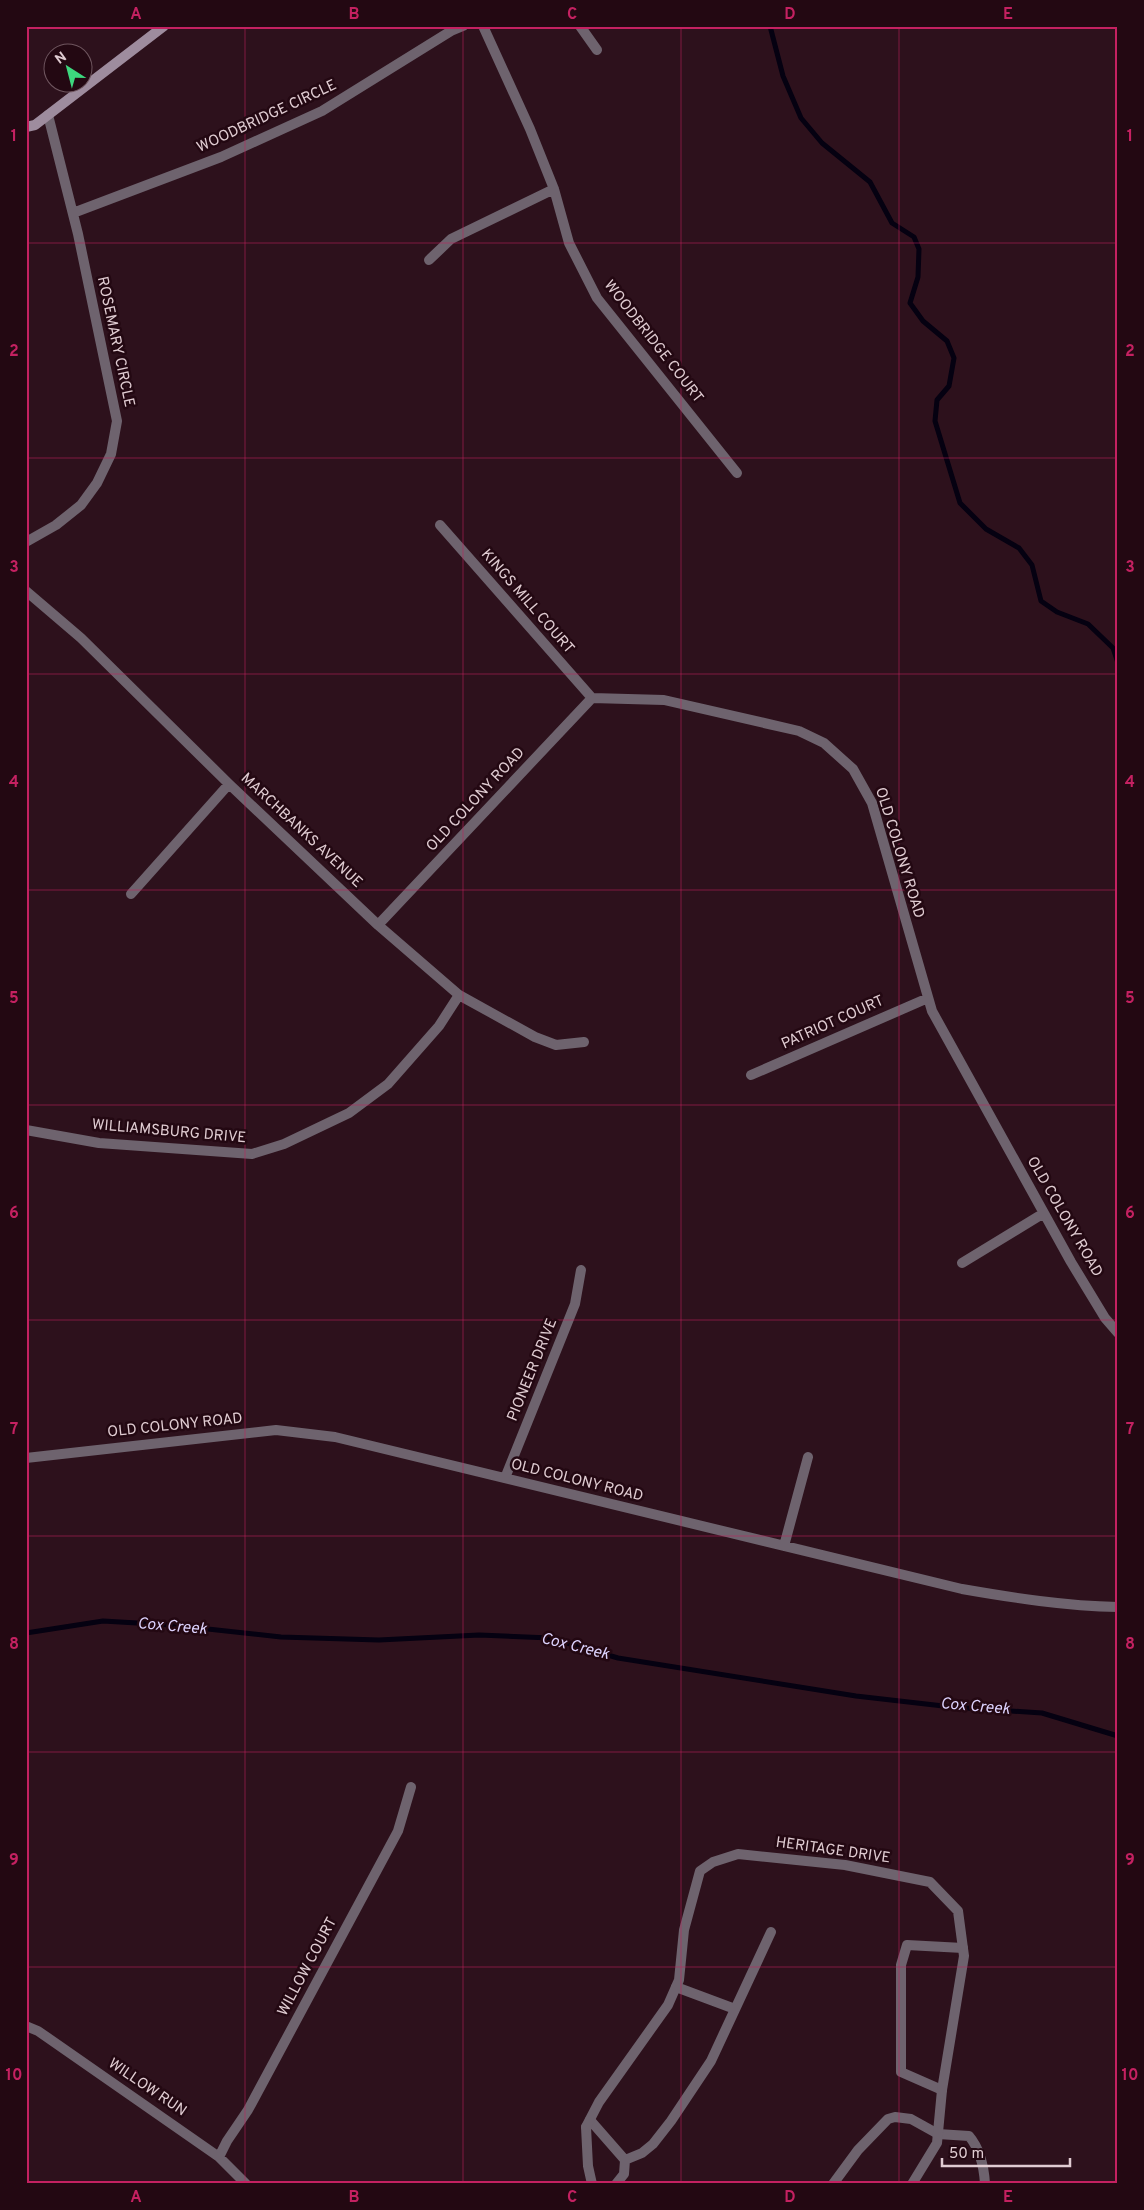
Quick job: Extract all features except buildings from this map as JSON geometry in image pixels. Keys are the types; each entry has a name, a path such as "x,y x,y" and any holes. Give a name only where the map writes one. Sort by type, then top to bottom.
{"street":[{"path":"26,127 35,125 164,26"},
{"name":"WOODBRIDGE CIRCLE","path":"73,213 221,157 322,111 463,26"},
{"name":"WOODBRIDGE COURT","path":"483,26 530,129 554,189 569,243 596,298 738,473"},
{"path":"580,26 597,50"},
{"name":"ROSEMARY CIRCLE","path":"26,542 56,525 81,505 97,483 111,454 116,421 73,213 48,115"},
{"path":"429,260 451,239 554,189"},
{"name":"KINGS MILL COURT","path":"440,525 592,698"},
{"name":"MARCHBANKS AVENUE","path":"26,591 87,644 229,784 378,925 459,995 535,1037 556,1045 584,1042"},
{"name":"OLD COLONY ROAD","path":"378,925 592,698 664,700 799,731 824,743 840,755 853,769 872,803 932,1011 1044,1213 1105,1318 1118,1333"},
{"path":"131,894 229,784"},
{"name":"WILLIAMSBURG DRIVE","path":"26,1130 99,1143 252,1154 284,1144 349,1113 388,1084 439,1026 459,995"},
{"name":"PATRIOT COURT","path":"751,1075 928,998"},
{"path":"962,1263 1044,1213"},
{"name":"PIONEER DRIVE","path":"505,1478 575,1304 581,1270"},
{"name":"OLD COLONY ROAD","path":"26,1458 276,1430 335,1437 962,1589 1032,1601 1118,1607"},
{"path":"784,1546 808,1457"},
{"name":"WILLOW COURT","path":"219,2157 252,2101 398,1832 411,1787"},
{"name":"HERITAGE DRIVE","path":"588,2123 599,2102 668,2005 680,1980 684,1930 700,1871 713,1862 738,1854 846,1865 930,1882 958,1911 964,1956 942,2090 937,2143 912,2184"},
{"path":"625,2160 642,2153 653,2144 671,2121 710,2061 771,1932"},
{"path":"942,2090 901,2072 901,1965 907,1944 963,1948"},
{"path":"676,1987 735,2009"},
{"name":"WILLOW RUN","path":"26,2026 38,2031 219,2157 246,2184"},
{"path":"833,2184 858,2150 888,2119 895,2117 912,2120 938,2134 969,2136 976,2144 984,2172 985,2184"},
{"path":"588,2123 625,2160 624,2174 616,2184"},
{"path":"588,2123 588,2166 592,2184"}],"waterway":[{"path":"770,26 783,76 801,118 822,143 870,182 892,223 914,237 919,249 918,277 910,303 923,321 947,341 954,358 949,386 937,400 935,421 960,503 986,529 1019,548 1032,565 1041,601 1057,612 1088,624 1113,648 1118,663"},
{"name":"Cox Creek","path":"26,1633 103,1621 171,1625 281,1637 379,1640 479,1635 550,1638 618,1658 856,1696 952,1707 1042,1713 1118,1736"}]}
